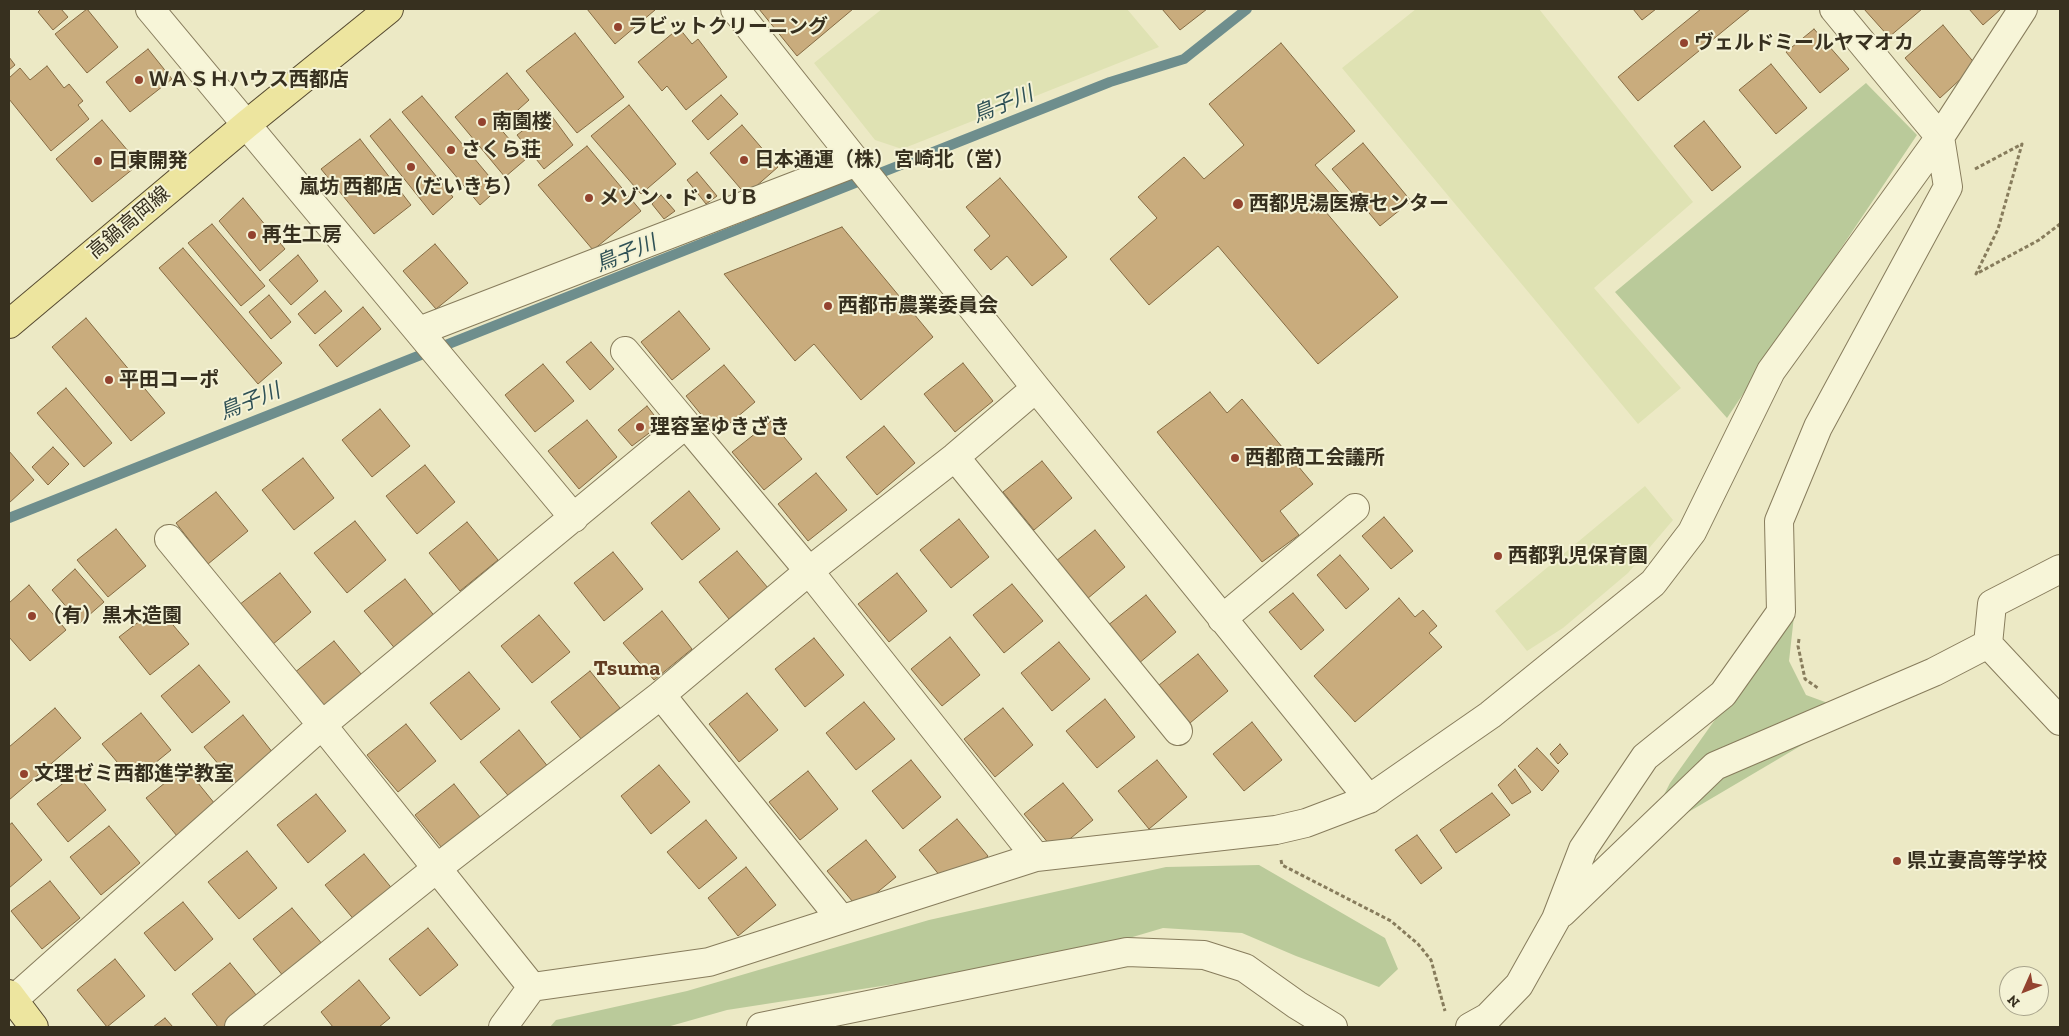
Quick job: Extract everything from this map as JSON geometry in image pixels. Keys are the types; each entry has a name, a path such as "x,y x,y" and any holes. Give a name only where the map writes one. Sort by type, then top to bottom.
{"main road":[{"name":"高鍋高岡線","path":"9,324 247,124 389,9"},
{"path":"11,997 34,1027"}],"street":[{"path":"150,9 574,518"},
{"path":"735,9 1036,388 1369,799"},
{"path":"1459,1023 1488,1017 1519,985 1556,919 1583,850 1645,757 1723,694 1781,612 1779,521 1818,427 1948,187 1940,137 1834,9"},
{"path":"503,1027 532,987 709,962 1036,857 1276,830 1306,823 1369,799 1490,715 1653,583 1692,532 1771,371 1940,137 2023,9"},
{"path":"419,331 857,162"},
{"path":"625,351 809,571 1036,857"},
{"path":"239,1027 436,869 661,695 809,571 955,457 1036,388"},
{"path":"11,997 322,725 686,424"},
{"path":"955,457 1178,731"},
{"path":"1222,619 1354,508"},
{"path":"169,540 322,725 532,987"},
{"path":"2060,569 1992,604 1988,644 2060,721"},
{"path":"1556,919 1715,766 1934,672 1988,644"},
{"path":"661,695 841,919"},
{"path":"761,1027 1127,952 1204,955 1245,968 1297,1005 1333,1027"}],"path":[{"path":"1948,183 2022,144 1998,229 1976,274 2039,240 2060,224"},
{"path":"1800,637 1798,646 1805,679 1819,689"},
{"path":"1276,830 1282,865 1392,921 1418,944 1430,960 1459,1023"}],"green space":[{"path":"882,9 1127,9 1159,47 902,149 875,140 814,63"},
{"path":"1416,9 1539,9 1693,202 1594,288 1681,388 1638,424 1342,68"},
{"path":"1866,83 1917,135 1727,418 1615,292"},
{"path":"1645,486 1673,520 1628,573 1563,628 1527,651 1495,611"},
{"path":"1795,607 1789,661 1806,695 1836,706 1863,709 1641,840 1670,783"},
{"path":"1259,865 1385,938 1398,969 1379,987 1296,956 1242,933 1163,928 1062,958 727,1010 667,1027 550,1027 556,1020 687,991 929,920 1166,867"}],"building":[{"path":"41,9 61,9 68,17 53,30 38,12"},
{"path":"87,9 118,47 87,73 55,34"},
{"name":"ラビットクリーニング","path":"587,9 654,9 655,10 615,44"},
{"path":"759,9 853,9 797,56"},
{"path":"1162,9 1207,9 1180,30"},
{"path":"1633,9 1656,9 1642,20"},
{"name":"ヴェルドミールヤマオカ","path":"1701,9 1750,9 1638,101 1618,77"},
{"path":"1864,9 1922,9 1889,37"},
{"path":"1969,9 2001,9 1983,25"},
{"path":"1943,25 1976,65 1940,98 1905,58"},
{"path":"679,28 692,44 698,39 727,77 686,110 667,86 662,91 638,62"},
{"path":"1814,29 1849,69 1820,93 1786,52"},
{"path":"575,33 624,97 577,133 526,71"},
{"name":"西都児湯医療センター","path":"1281,43 1355,131 1315,165 1342,196 1325,211 1398,297 1318,364 1218,246 1149,305 1110,259 1157,218 1138,197 1184,157 1204,179 1244,145 1209,104"},
{"name":"ＷＡＳＨハウス西都店","path":"148,49 172,79 130,112 106,82"},
{"path":"9,57 15,65 9,70"},
{"path":"1771,64 1807,108 1776,134 1739,90"},
{"path":"47,66 64,88 69,84 83,101 78,105 89,119 51,151 9,99 9,78 20,68 30,80"},
{"name":"南園楼","path":"507,73 529,100 499,127 526,159 505,177 455,117"},
{"path":"721,95 738,114 708,140 692,121"},
{"name":"さくら荘","path":"422,96 499,188 480,205 402,112"},
{"path":"629,105 676,164 641,194 591,136"},
{"path":"548,111 573,145 544,169 517,135"},
{"name":"嵐坊 西都店（だいきち）","path":"390,119 453,197 433,215 370,136"},
{"name":"日東開発","path":"102,120 139,164 92,202 56,159"},
{"path":"1704,121 1741,167 1712,191 1674,146"},
{"name":"日本通運（株）宮崎北（営）","path":"742,125 778,167 746,195 710,153"},
{"path":"360,139 411,205 374,234 321,169"},
{"path":"1363,143 1411,201 1380,226 1332,169"},
{"name":"メゾン・ド・ＵＢ","path":"587,146 641,211 593,250 538,185"},
{"path":"697,172 717,196 706,204 687,180"},
{"path":"1000,178 1067,257 1032,286 1007,256 991,270 974,250 990,236 966,207"},
{"path":"661,195 675,211 664,219 652,204"},
{"name":"再生工房","path":"243,198 285,249 260,271 219,221"},
{"path":"212,224 265,286 241,306 188,243"},
{"name":"西都市農業委員会","path":"842,227 933,337 861,400 814,344 795,361 724,274"},
{"path":"435,244 468,283 436,309 403,271"},
{"path":"183,248 282,363 258,384 159,268"},
{"path":"298,255 318,281 291,305 269,280"},
{"path":"325,291 342,311 315,334 298,314"},
{"path":"269,295 291,322 271,339 249,312"},
{"path":"363,307 381,329 337,367 319,345"},
{"path":"679,311 710,349 672,380 641,342"},
{"name":"平田コーポ","path":"86,318 165,413 131,441 52,347"},
{"path":"591,342 614,369 590,390 566,362"},
{"path":"963,363 993,401 955,432 924,394"},
{"path":"543,364 574,401 535,432 505,395"},
{"path":"724,365 755,402 717,434 686,396"},
{"path":"66,388 112,443 84,467 37,413"},
{"name":"西都商工会議所","path":"1210,392 1227,413 1242,399 1313,484 1280,511 1299,535 1262,562 1157,432"},
{"name":"理容室ゆきざき","path":"647,406 661,424 632,446 618,430"},
{"path":"380,409 410,446 372,477 342,440"},
{"path":"587,420 617,457 579,489 548,451"},
{"path":"771,421 802,459 764,490 732,452"},
{"path":"884,426 915,463 877,495 846,457"},
{"path":"53,447 69,464 48,485 32,467"},
{"path":"9,451 34,480 9,503"},
{"path":"303,458 334,498 294,530 262,490"},
{"path":"1042,461 1072,498 1034,530 1003,492"},
{"path":"425,465 455,502 417,534 386,496"},
{"path":"816,473 847,510 808,541 778,504"},
{"path":"689,491 720,529 682,560 651,523"},
{"path":"216,492 248,531 208,564 176,523"},
{"path":"1384,517 1413,551 1391,569 1362,536"},
{"path":"959,519 989,557 951,588 920,550"},
{"path":"355,521 386,560 347,593 314,553"},
{"path":"467,522 498,560 460,591 429,553"},
{"path":"116,529 146,566 108,597 77,560"},
{"path":"1095,530 1125,567 1087,599 1056,561"},
{"path":"737,551 768,588 729,619 699,582"},
{"path":"613,552 643,589 604,621 574,583"},
{"path":"1340,555 1369,589 1346,609 1317,575"},
{"path":"75,569 104,602 80,623 52,590"},
{"path":"280,573 311,612 272,645 239,605"},
{"path":"897,573 927,611 889,642 858,604"},
{"path":"405,579 436,618 397,651 364,611"},
{"path":"1012,584 1043,621 1004,653 973,615"},
{"name":"（有）黒木造園","path":"29,585 66,630 30,661 9,637 9,603"},
{"path":"1293,593 1324,630 1301,650 1269,612"},
{"path":"1146,595 1176,632 1138,664 1107,626"},
{"path":"1399,598 1415,617 1423,610 1437,626 1429,633 1442,647 1355,722 1314,676"},
{"path":"158,607 189,644 150,675 119,637"},
{"path":"662,611 692,649 654,680 623,643"},
{"path":"539,615 570,652 532,683 501,646"},
{"path":"950,637 980,675 942,706 911,669"},
{"path":"814,638 844,675 805,707 775,669"},
{"path":"334,641 366,680 326,712 294,673"},
{"path":"1059,642 1090,679 1052,711 1021,673"},
{"path":"1198,654 1228,691 1190,723 1159,685"},
{"path":"199,665 230,702 192,733 161,696"},
{"path":"590,671 620,708 582,740 551,702"},
{"path":"469,672 500,709 461,740 430,703"},
{"path":"747,693 778,730 739,762 709,724"},
{"path":"1105,699 1135,737 1097,768 1066,731"},
{"path":"864,702 895,739 856,770 826,733"},
{"name":"文理ゼミ西都進学教室","path":"55,708 81,738 9,800 9,747"},
{"path":"1003,708 1033,745 995,777 964,739"},
{"path":"141,713 171,750 133,781 102,744"},
{"path":"243,715 273,753 235,784 204,747"},
{"path":"1252,722 1282,760 1244,791 1213,754"},
{"path":"406,724 436,761 398,792 367,755"},
{"path":"519,730 549,768 511,799 480,762"},
{"path":"1560,744 1568,754 1558,764 1550,754"},
{"path":"1537,748 1559,771 1542,791 1518,766"},
{"path":"911,760 941,797 903,829 872,791"},
{"path":"1157,760 1187,797 1149,829 1118,791"},
{"path":"659,765 690,802 651,834 621,796"},
{"path":"185,767 215,804 177,836 146,798"},
{"path":"1515,769 1531,792 1512,804 1498,785"},
{"path":"808,771 838,809 800,840 769,802"},
{"path":"76,773 106,810 68,842 37,804"},
{"path":"1063,783 1093,820 1055,851 1024,814"},
{"path":"454,784 484,822 446,853 415,815"},
{"path":"1492,793 1510,815 1456,853 1440,830"},
{"path":"316,794 346,831 308,863 277,825"},
{"path":"957,819 988,856 949,887 919,850"},
{"path":"706,820 737,858 699,889 667,852"},
{"path":"12,823 42,860 9,888 9,825"},
{"path":"109,826 140,863 101,895 70,857"},
{"path":"1417,835 1442,868 1421,884 1395,850"},
{"path":"866,840 896,877 858,908 827,871"},
{"path":"247,851 277,888 239,919 208,882"},
{"path":"364,854 394,891 356,922 325,885"},
{"path":"746,867 776,905 738,936 708,898"},
{"path":"50,881 80,918 42,949 11,911"},
{"path":"183,902 213,939 175,971 144,933"},
{"path":"292,908 323,945 284,977 253,939"},
{"path":"428,928 458,965 420,996 389,959"},
{"path":"115,959 145,996 107,1027 77,990"},
{"path":"230,963 261,1001 229,1027 218,1027 192,994"},
{"path":"359,980 390,1018 379,1027 333,1027 321,1012"},
{"path":"165,1018 173,1027 153,1027"}],"waterway":[{"name":"鳥子川","path":"9,518 1110,82 1184,59 1247,9"}],"place":[{"name":"ラビットクリーニング","path":"618,27"},
{"name":"ヴェルドミールヤマオカ","path":"1684,43"},
{"name":"ＷＡＳＨハウス西都店","path":"139,80"},
{"name":"南園楼","path":"482,122"},
{"name":"さくら荘","path":"451,150"},
{"name":"日本通運（株）宮崎北（営）","path":"744,160"},
{"name":"日東開発","path":"98,161"},
{"name":"嵐坊 西都店（だいきち）","path":"411,167"},
{"name":"メゾン・ド・ＵＢ","path":"589,198"},
{"name":"西都児湯医療センター","path":"1238,204"},
{"name":"再生工房","path":"252,235"},
{"name":"西都市農業委員会","path":"828,306"},
{"name":"平田コーポ","path":"109,380"},
{"name":"理容室ゆきざき","path":"640,427"},
{"name":"西都商工会議所","path":"1235,458"},
{"name":"西都乳児保育園","path":"1498,556"},
{"name":"（有）黒木造園","path":"32,616"},
{"name":"文理ゼミ西都進学教室","path":"24,774"},
{"name":"県立妻高等学校","path":"1897,861"}],"district":[{"name":"Tsuma","path":"627,669"}]}
